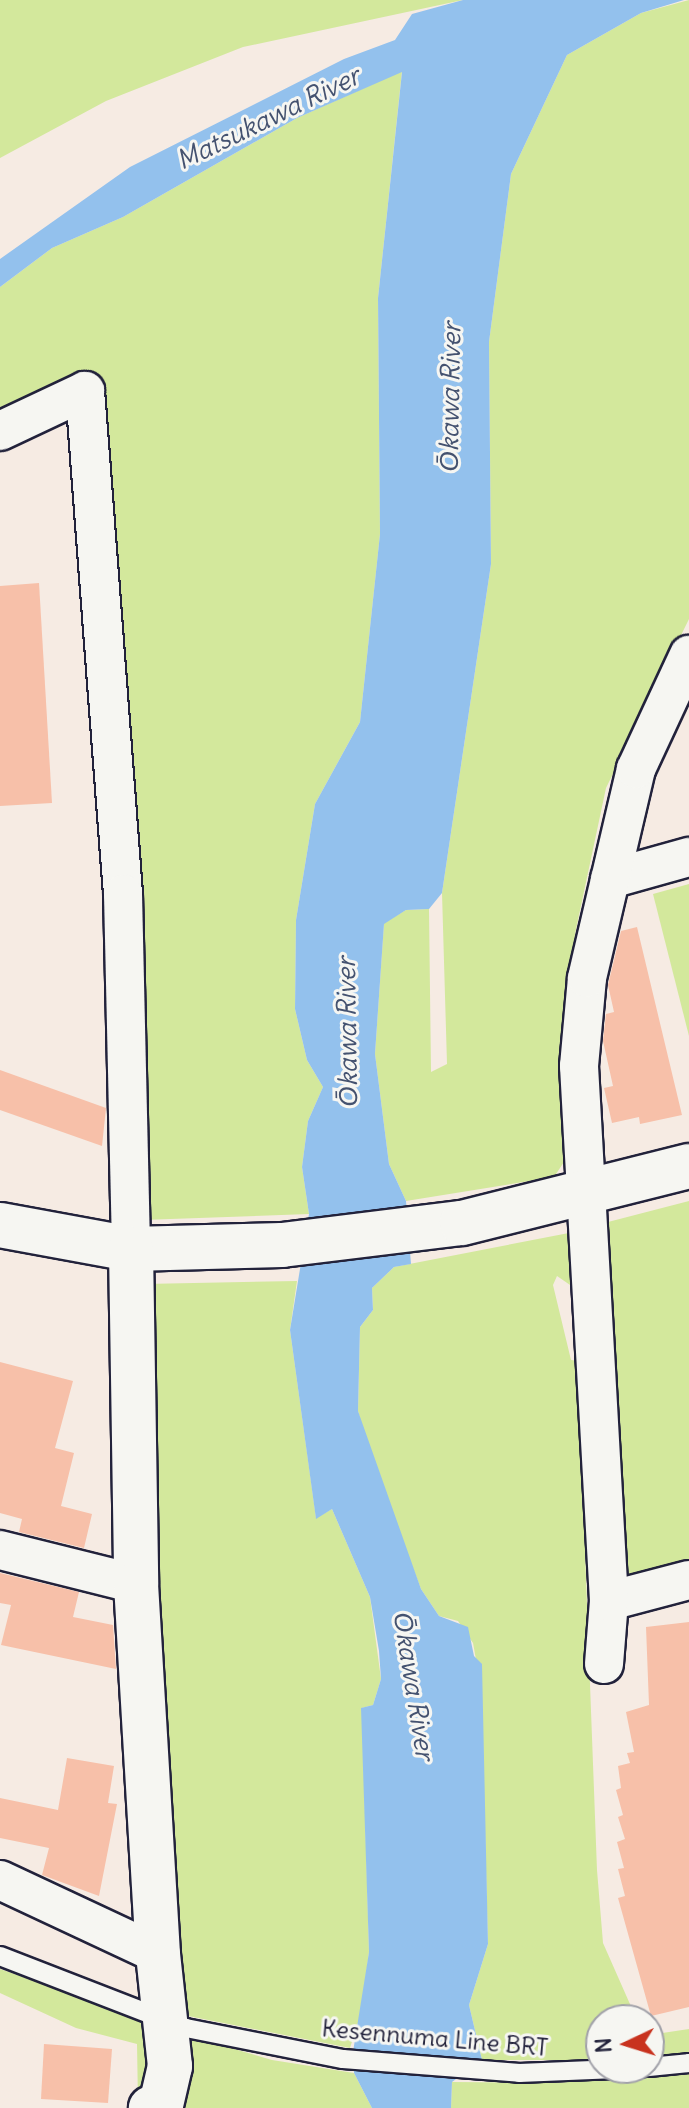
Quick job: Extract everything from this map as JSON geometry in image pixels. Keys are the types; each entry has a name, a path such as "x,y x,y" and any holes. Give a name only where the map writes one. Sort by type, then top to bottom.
{"street":[{"path":"0,431 85,391 123,894 136,1584 158,1954 175,2024 161,2104 151,2108"},
{"path":"604,1664 609,1601 579,1066 587,978 636,769 689,655"},
{"path":"610,879 689,857"},
{"path":"0,1225 131,1249 178,1250 383,1237 540,1207 689,1166"},
{"path":"0,1550 136,1584"},
{"path":"609,1601 689,1580"},
{"path":"0,1880 158,1954"}],"lane":[{"name":"Kesennuma Line BRT","path":"0,1956 175,2024 343,2059 519,2073 585,2072"},
{"path":"665,2065 689,2063"}],"green space":[{"path":"0,0 463,0 243,47 106,101 0,158"},
{"path":"689,0 689,619 606,788 575,934 563,1076 572,1150 554,1177 406,1201 389,1164 375,1054 384,923 406,910 429,909 431,1072 447,1064 442,893 491,564 489,342 511,174 567,55 641,13"},
{"path":"402,71 378,298 380,534 360,722 315,804 296,920 295,1009 307,1060 323,1087 308,1121 302,1167 309,1214 142,1220 98,384 0,415 0,287 52,248 123,217 297,118"},
{"path":"689,884 689,1036 653,894"},
{"path":"689,1201 689,1566 615,1586 608,1222"},
{"path":"574,1232 573,1287 557,1276 553,1285 571,1360 586,1362 598,1546 585,1551 597,1870 603,1943 630,2004 585,2004 585,2060 482,2060 469,2005 488,1944 481,1687 473,1643 458,1621 439,1616 421,1589 371,1458 358,1411 360,1327 373,1310 372,1288 394,1267"},
{"path":"297,1281 290,1330 316,1518 332,1509 370,1597 381,1679 373,1705 362,1708 369,1952 361,2013 350,2048 183,2015 155,1749 144,1284"},
{"path":"0,1969 157,2024 160,2047 138,2103 137,2044 76,2028 0,1993"},
{"path":"689,2029 689,2054 665,2056 665,2033"},
{"path":"186,2035 272,2060 354,2073 372,2108 185,2108"},
{"path":"689,2074 689,2108 451,2108 452,2082 665,2084 665,2076"}],"water":[{"path":"463,0 684,0 641,13 567,55 511,174 489,342 491,564 442,893 429,909 406,910 384,924 375,1054 389,1164 406,1201 411,1264 394,1267 372,1288 373,1310 360,1327 358,1411 421,1589 439,1616 468,1627 474,1656 482,1664 488,1944 469,2005 482,2060 452,2082 451,2108 372,2108 354,2073 353,2052 369,1952 361,1708 373,1705 381,1679 370,1597 332,1509 316,1519 290,1330 309,1214 302,1167 308,1121 323,1087 307,1060 295,1009 296,920 315,804 360,722 380,534 378,298 402,72 297,118 123,217 52,248 0,287 0,259 130,167 344,59 395,40 412,14"}],"building":[{"path":"39,583 52,803 0,806 0,586"},
{"path":"637,927 682,1115 640,1124 639,1117 612,1123 604,1088 613,1086 603,1041 606,1014 614,1012 608,985 621,931"},
{"path":"0,1070 106,1108 102,1146 0,1110"},
{"path":"0,1362 73,1381 55,1448 74,1453 61,1506 92,1514 84,1548 19,1532 22,1519 0,1513"},
{"path":"0,1573 79,1592 73,1617 113,1625 116,1669 1,1645 11,1605 0,1603"},
{"path":"689,1622 689,2007 665,2013 665,2004 648,2004 618,1898 625,1896 618,1869 624,1868 617,1842 625,1839 618,1817 623,1815 616,1790 621,1788 618,1766 630,1763 627,1753 634,1752 626,1712 649,1705 646,1627"},
{"path":"67,1758 114,1766 108,1803 117,1804 99,1896 42,1875 49,1848 0,1838 0,1798 58,1810"},
{"path":"44,2044 112,2049 108,2103 41,2099"}],"water label":[{"name":"Matsukawa River","path":"268,118"},
{"name":"Ōkawa River","path":"450,397"},
{"name":"Ōkawa River","path":"347,1032"},
{"name":"Ōkawa River","path":"414,1686"}]}
